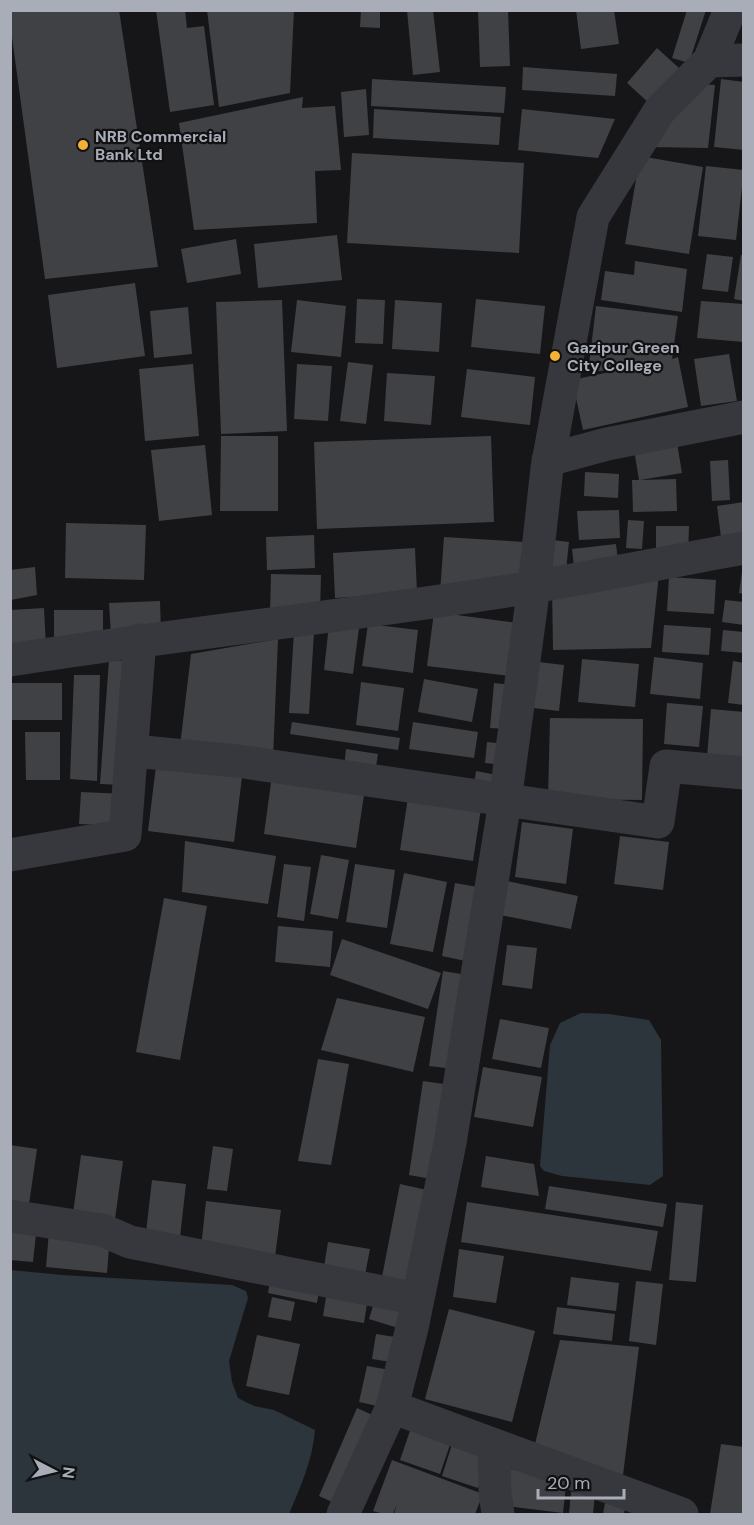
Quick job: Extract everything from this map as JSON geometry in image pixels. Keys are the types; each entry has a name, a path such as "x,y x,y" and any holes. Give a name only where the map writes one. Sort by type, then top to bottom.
{"street":[{"path":"343,1515 392,1407 418,1299 450,1143 505,801 534,586 548,460 593,217 660,110 709,61 730,10"},
{"path":"709,61 744,60"},
{"path":"548,460 607,444 744,417"},
{"path":"10,660 534,586 744,548"},
{"path":"10,855 125,835 140,640"},
{"path":"133,751 237,761 658,822 666,766 744,773"},
{"path":"10,1216 102,1230 130,1242 418,1299"},
{"path":"392,1407 682,1515"},
{"path":"494,1444 498,1515"}],"shaded area":[{"path":"581,1013 609,1014 649,1020 661,1040 663,1176 650,1185 562,1176 544,1171 540,1166 550,1045 560,1023"},
{"path":"11,1270 232,1285 246,1291 248,1298 229,1361 232,1382 238,1398 254,1406 274,1410 315,1430 309,1462 289,1514 11,1514"}],"building":[{"name":"NRB Commercial Bank Ltd","path":"10,10 119,10 158,267 45,279"},
{"path":"156,10 185,10 187,28 204,26 214,105 170,112"},
{"path":"207,10 294,10 290,93 219,107"},
{"path":"361,10 380,10 380,28 360,27"},
{"path":"407,10 433,10 440,72 413,75"},
{"path":"478,10 508,10 510,66 480,67"},
{"path":"576,10 614,10 619,44 581,49"},
{"path":"687,10 706,10 689,63 672,58"},
{"path":"657,48 679,68 649,103 627,83"},
{"path":"523,67 617,74 615,96 522,90"},
{"path":"372,79 506,87 504,113 371,106"},
{"path":"721,79 744,82 744,150 714,147"},
{"path":"698,84 715,85 708,148 649,147"},
{"path":"366,89 369,135 344,137 341,92"},
{"path":"303,97 302,108 335,106 341,170 315,171 317,223 194,230 179,123"},
{"path":"374,109 501,117 499,145 373,138"},
{"path":"522,109 615,119 598,158 518,150"},
{"path":"352,153 524,163 519,253 347,243"},
{"path":"640,156 703,167 689,254 625,244"},
{"path":"706,166 744,170 736,240 698,236"},
{"path":"337,235 342,280 258,288 254,244"},
{"path":"236,239 241,274 187,283 181,249"},
{"path":"707,254 733,257 728,292 702,289"},
{"path":"741,255 744,255 744,301 734,299"},
{"path":"635,261 687,269 682,312 601,300 605,271 634,275"},
{"path":"135,283 145,356 57,368 48,295"},
{"path":"357,299 385,300 383,344 355,343"},
{"path":"476,299 545,306 540,354 471,347"},
{"path":"282,300 287,431 221,434 216,302"},
{"path":"297,300 346,306 341,357 291,352"},
{"path":"395,300 442,303 439,352 392,349"},
{"path":"701,301 744,304 744,342 697,338"},
{"path":"596,306 678,316 672,359 678,357 688,407 583,430 572,380 661,361 588,373"},
{"path":"188,307 192,354 154,358 150,311"},
{"path":"729,354 737,401 701,406 694,359"},
{"path":"348,362 373,365 366,424 340,421"},
{"path":"193,364 199,436 145,441 139,369"},
{"path":"297,364 332,366 328,421 294,419"},
{"path":"467,369 535,377 530,425 461,417"},
{"path":"387,373 435,376 431,425 384,421"},
{"path":"221,436 278,436 278,511 220,511"},
{"path":"491,436 494,522 317,529 314,442"},
{"path":"676,437 682,473 640,480 676,479 677,511 633,512 632,480 639,480 633,443"},
{"path":"205,445 212,515 159,521 151,450"},
{"path":"728,460 730,500 712,501 710,461"},
{"path":"585,472 619,474 618,498 584,496"},
{"path":"744,502 744,534 721,537 717,506"},
{"path":"619,510 620,538 579,540 577,511"},
{"path":"628,520 644,521 642,549 626,548"},
{"path":"66,523 146,525 144,580 65,578"},
{"path":"656,526 689,526 688,557 656,557"},
{"path":"314,535 315,568 267,570 266,537"},
{"path":"444,537 525,542 522,598 440,593"},
{"path":"545,539 569,542 565,579 541,577"},
{"path":"616,544 619,570 575,575 572,549"},
{"path":"415,548 417,593 335,598 333,553"},
{"path":"35,567 37,595 11,600 10,570"},
{"path":"742,572 744,572 744,594 739,593"},
{"path":"271,574 321,575 320,615 270,614"},
{"path":"659,574 651,648 553,650 552,588"},
{"path":"669,577 716,580 714,614 667,611"},
{"path":"725,600 744,602 744,625 722,622"},
{"path":"160,601 161,633 111,635 109,603"},
{"path":"44,608 46,647 10,649 10,610"},
{"path":"54,610 103,610 103,642 54,642"},
{"path":"434,612 518,623 511,676 427,666"},
{"path":"330,616 360,620 353,674 324,670"},
{"path":"368,624 418,630 413,673 362,666"},
{"path":"664,625 711,628 709,655 662,652"},
{"path":"723,630 744,632 744,653 721,651"},
{"path":"294,631 314,632 309,714 289,713"},
{"path":"278,639 273,758 180,746 191,654"},
{"path":"654,657 703,663 700,699 650,694"},
{"path":"582,659 639,664 635,707 578,702"},
{"path":"109,660 132,662 122,785 100,784"},
{"path":"733,661 744,663 744,705 728,703"},
{"path":"538,662 564,665 559,711 533,708"},
{"path":"74,675 100,675 97,781 70,779"},
{"path":"424,679 478,689 472,722 418,712"},
{"path":"361,682 404,688 398,731 356,725"},
{"path":"10,683 62,683 62,720 11,720"},
{"path":"494,683 512,685 509,729 490,728"},
{"path":"667,703 703,706 699,747 664,744"},
{"path":"711,709 744,712 744,760 707,757"},
{"path":"550,718 643,719 642,800 548,799"},
{"path":"292,722 400,738 398,750 290,734"},
{"path":"413,722 478,732 474,758 409,749"},
{"path":"25,732 60,732 60,780 26,780"},
{"path":"487,742 506,744 504,765 485,763"},
{"path":"346,749 378,754 375,773 344,768"},
{"path":"157,758 243,769 234,842 148,831"},
{"path":"273,768 366,782 356,848 264,834"},
{"path":"476,771 497,775 494,795 473,791"},
{"path":"409,791 482,802 473,861 400,850"},
{"path":"81,792 125,794 124,826 79,824"},
{"path":"522,822 573,829 566,884 515,877"},
{"path":"620,836 669,842 663,890 614,884"},
{"path":"185,841 276,856 268,904 182,892"},
{"path":"321,855 349,860 338,919 310,914"},
{"path":"284,864 311,867 304,921 277,917"},
{"path":"355,864 395,870 387,928 346,922"},
{"path":"404,873 447,882 433,952 390,944"},
{"path":"502,880 578,896 571,929 495,914"},
{"path":"455,883 483,888 470,962 442,956"},
{"path":"164,898 207,906 180,1060 136,1052"},
{"path":"278,926 333,931 330,967 275,962"},
{"path":"342,939 441,973 428,1009 330,975"},
{"path":"507,945 537,948 532,989 502,985"},
{"path":"443,971 467,975 454,1069 429,1066"},
{"path":"337,998 425,1017 413,1072 321,1050"},
{"path":"500,1019 549,1028 541,1068 492,1059"},
{"path":"318,1059 349,1064 331,1165 298,1161"},
{"path":"483,1067 542,1077 533,1127 474,1117"},
{"path":"423,1081 451,1085 437,1180 409,1175"},
{"path":"10,1145 37,1149 28,1211 10,1209"},
{"path":"213,1146 233,1149 227,1191 207,1189"},
{"path":"81,1155 123,1161 115,1219 73,1213"},
{"path":"486,1156 534,1164 539,1196 481,1187"},
{"path":"152,1180 186,1184 179,1246 145,1241"},
{"path":"400,1184 436,1192 417,1295 380,1287"},
{"path":"549,1186 667,1204 663,1227 545,1209"},
{"path":"206,1201 281,1210 275,1257 201,1248"},
{"path":"467,1202 658,1231 651,1271 461,1242"},
{"path":"676,1202 703,1205 696,1282 669,1280"},
{"path":"10,1222 37,1225 33,1262 10,1260"},
{"path":"49,1231 110,1236 107,1273 46,1267"},
{"path":"328,1242 370,1249 364,1280 323,1273"},
{"path":"459,1249 504,1256 496,1303 453,1297"},
{"path":"271,1276 320,1285 317,1303 268,1293"},
{"path":"571,1277 619,1283 616,1311 567,1305"},
{"path":"636,1281 663,1284 656,1345 629,1341"},
{"path":"328,1285 369,1291 364,1323 323,1316"},
{"path":"376,1296 408,1305 401,1329 369,1319"},
{"path":"272,1297 295,1302 291,1321 268,1317"},
{"path":"557,1307 615,1314 612,1341 553,1334"},
{"path":"449,1309 535,1331 512,1422 425,1399"},
{"path":"376,1334 401,1338 397,1363 372,1359"},
{"path":"257,1335 300,1344 289,1395 246,1386"},
{"path":"560,1340 639,1347 623,1475 534,1448"},
{"path":"367,1366 390,1370 382,1407 359,1402"},
{"path":"357,1408 379,1418 341,1506 319,1496"},
{"path":"413,1422 453,1436 440,1474 400,1460"},
{"path":"454,1438 491,1450 478,1488 442,1476"},
{"path":"721,1444 744,1447 744,1514 710,1514"},
{"path":"392,1460 483,1494 475,1514 394,1514 397,1504 393,1514 373,1511"},
{"path":"501,1468 567,1476 563,1513 497,1505"},
{"path":"571,1492 595,1494 593,1514 569,1514"},
{"path":"605,1503 625,1506 624,1514 603,1514"}],"place":[{"name":"NRB Commercial Bank Ltd","path":"83,145"},
{"name":"Gazipur Green City College","path":"555,356"}]}
